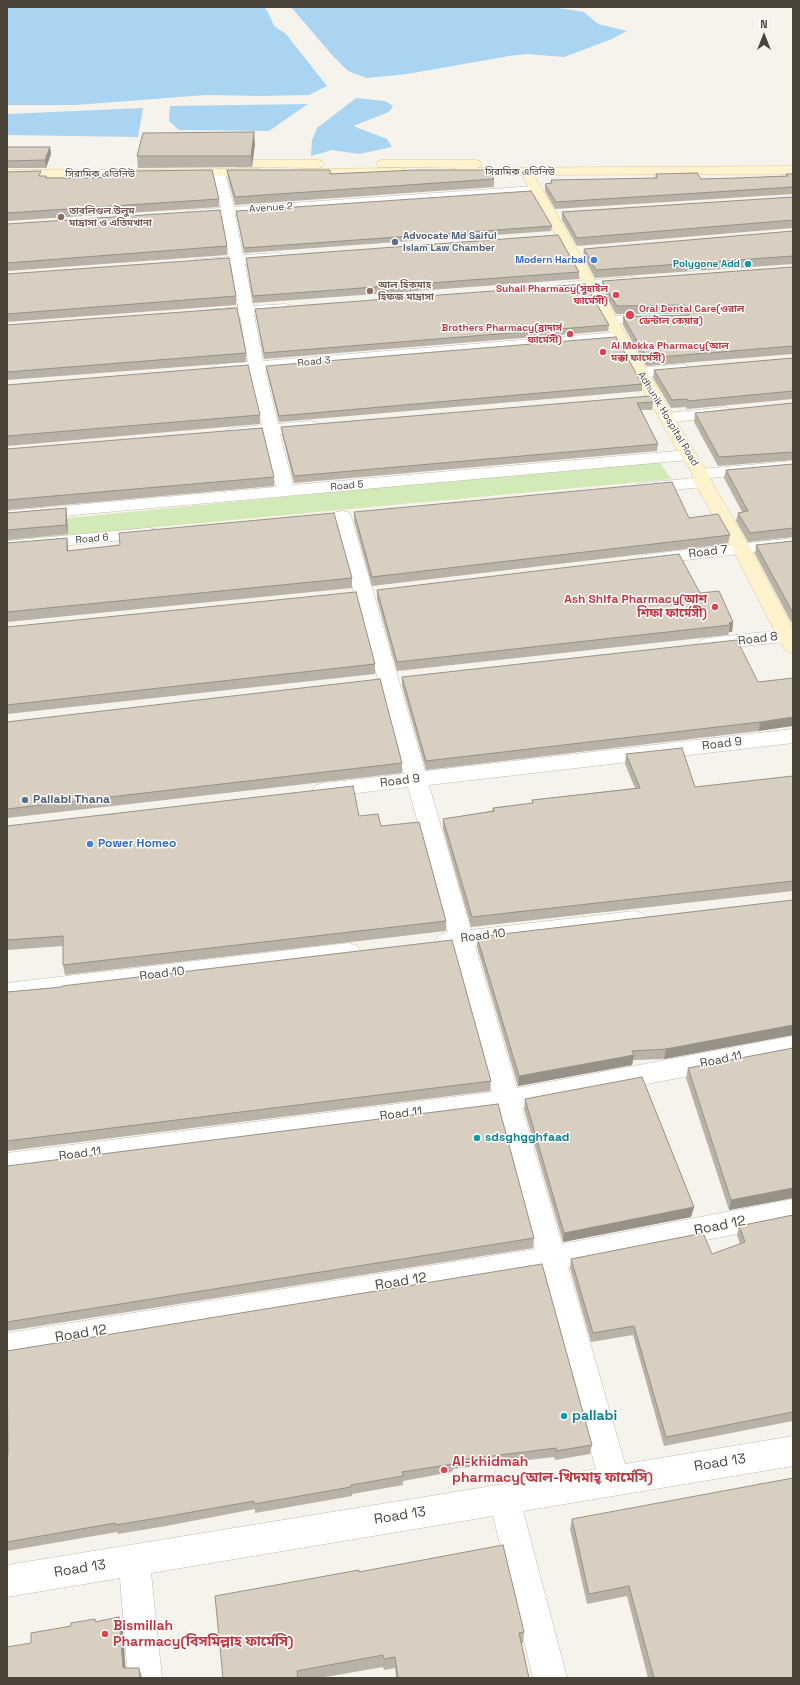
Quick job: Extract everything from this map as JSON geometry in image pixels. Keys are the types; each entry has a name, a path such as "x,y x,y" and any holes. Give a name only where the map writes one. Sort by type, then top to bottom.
{"main road":[{"name":"সিরামিক এভিনিউ","path":"7,165 793,163"},
{"name":"সিরামিক এভিনিউ","path":"7,174 793,170"},
{"name":"Adhunik Hospital Road","path":"526,172 536,190 558,214 562,236 641,373 646,397 667,418 791,639"}],"street":[{"path":"219,173 228,211 256,366 286,491"},
{"name":"Avenue 2","path":"181,214 536,190"},
{"path":"546,237 562,236"},
{"path":"571,252 587,250"},
{"path":"189,264 292,256"},
{"path":"551,287 645,280"},
{"path":"193,315 300,307"},
{"path":"610,320 669,320"},
{"name":"Road 3","path":"202,371 620,337"},
{"path":"641,373 694,368"},
{"path":"667,418 738,410"},
{"path":"216,434 325,425"},
{"name":"Road 5","path":"7,516 688,455"},
{"path":"625,490 793,466"},
{"path":"342,516 615,1481"},
{"name":"Road 6","path":"7,546 163,532"},
{"name":"Road 7","path":"631,561 793,543"},
{"name":"Road 8","path":"690,646 791,639"},
{"name":"Road 9","path":"306,792 793,736"},
{"name":"Road 10","path":"422,943 651,917"},
{"name":"Road 10","path":"7,992 368,950"},
{"name":"Road 11","path":"7,1164 508,1100 793,1046"},
{"name":"Road 12","path":"7,1346 552,1258 793,1211"},
{"name":"Road 13","path":"7,1581 793,1451"},
{"path":"504,1499 550,1678"},
{"path":"134,1560 145,1678"}],"green space":[{"path":"658,460 671,479 7,541 7,524"}],"water":[{"path":"7,7 264,7 268,12 274,26 286,34 327,86 309,95 206,95 76,105 7,105"},
{"path":"291,7 552,7 584,12 598,24 627,31 612,39 564,57 527,54 407,74 367,78 348,71 332,55"},
{"path":"356,98 385,101 393,106 389,112 353,126 387,139 392,147 359,154 332,150 311,156 312,140 317,128"},
{"path":"308,104 269,131 179,130 169,121 170,106"},
{"path":"143,108 138,137 7,135 7,114"}],"building":[{"path":"254,132 251,156 137,156 143,133"},
{"path":"7,147 50,147 45,160 7,161"},
{"path":"212,170 219,199 7,213 7,172 41,171 39,176 46,176 46,178 95,178 133,175 134,171"},
{"path":"227,170 330,170 330,174 415,170 487,170 494,179 235,197"},
{"path":"697,173 701,179 788,176 786,174 793,174 793,187 556,202 545,184 552,183 551,180 657,178 656,174"},
{"path":"531,191 552,226 244,248 236,211"},
{"path":"793,197 793,220 577,238 562,212"},
{"path":"220,210 227,246 7,263 7,224"},
{"path":"793,231 793,256 596,270 584,249"},
{"path":"558,235 579,272 253,296 246,258"},
{"path":"229,258 236,296 7,314 7,274"},
{"path":"793,267 793,346 647,358 623,317 689,315 692,310 689,306 684,305 617,306 602,281"},
{"path":"585,284 609,325 264,353 255,309"},
{"path":"237,308 246,353 7,372 7,325"},
{"path":"616,337 642,384 279,416 266,366"},
{"path":"793,358 793,391 688,401 687,399 672,400 654,370"},
{"path":"248,365 260,415 7,436 7,385"},
{"path":"650,396 653,402 637,403 658,444 294,476 281,427"},
{"path":"793,403 793,452 719,457 695,413"},
{"path":"262,428 274,477 7,500 7,449"},
{"path":"793,464 793,528 750,533 738,513 748,511 726,470"},
{"path":"672,482 689,518 718,514 730,535 372,577 354,512"},
{"path":"66,508 66,525 7,530 7,513"},
{"path":"334,513 352,578 7,612 7,543 67,538 67,551 120,545 119,533"},
{"path":"793,541 793,613 756,545"},
{"path":"679,554 700,593 719,591 733,622 729,623 730,625 397,662 377,590"},
{"path":"356,592 375,664 7,705 7,627"},
{"path":"737,640 758,682 793,678 793,717 426,761 402,677"},
{"path":"380,679 402,763 7,809 7,722"},
{"path":"682,748 695,787 793,776 793,881 472,917 443,819 494,811 493,808 533,803 532,800 640,788 626,754"},
{"path":"353,786 359,816 378,814 381,826 419,822 446,921 63,965 63,936 7,940 7,826"},
{"path":"793,900 793,1025 666,1049 632,1051 634,1055 519,1076 477,937"},
{"path":"452,940 491,1081 7,1141 7,992 62,987"},
{"path":"793,1048 793,1188 731,1200 688,1068"},
{"path":"642,1077 694,1207 564,1233 525,1099"},
{"path":"498,1104 534,1238 7,1322 7,1166"},
{"path":"793,1215 793,1412 666,1437 634,1326 593,1333 571,1259 703,1233 712,1254 745,1242 739,1226"},
{"path":"542,1264 592,1445 556,1451 556,1448 452,1461 453,1464 402,1472 403,1476 351,1485 351,1487 254,1504 254,1501 115,1525 115,1523 7,1542 7,1351"},
{"path":"793,1478 793,1678 654,1678 629,1586 589,1594 572,1519"},
{"path":"503,1545 524,1632 519,1633 529,1678 398,1678 395,1657 384,1659 383,1655 297,1671 298,1678 223,1678 215,1596 359,1570 359,1572"},
{"path":"119,1617 123,1667 139,1668 140,1678 7,1678 7,1647 31,1643 31,1633 71,1626 71,1623 95,1619 95,1622"}],"place":[{"name":"তাবলিগুল উলুম মাদ্রাসা ও এতিমখানা","path":"61,217"},
{"name":"Advocate Md Saiful Islam Law Chamber","path":"395,242"},
{"name":"Modern Harbal","path":"594,260"},
{"name":"Polygone Add","path":"748,264"},
{"name":"আল হিকমাহ হিফজ মাদ্রাসা","path":"370,291"},
{"name":"Suhail Pharmacy(সুহাইল ফার্মেসী)","path":"616,295"},
{"name":"Oral Dental Care(ওরাল ডেন্টাল কেয়ার)","path":"630,315"},
{"name":"Brothers Pharmacy(ব্রাদার্স ফার্মেসী)","path":"570,334"},
{"name":"Al Mokka Pharmacy(আল মক্কা ফার্মেসী)","path":"603,352"},
{"name":"Ash Shifa Pharmacy(আশ শিফা ফার্মেসী)","path":"715,607"},
{"name":"Pallabi Thana","path":"25,800"},
{"name":"Power Homeo","path":"90,844"},
{"name":"sdsghgghfaad","path":"477,1138"},
{"name":"pallabi","path":"564,1416"},
{"name":"Al-khidmah pharmacy(আল-খিদমাহ্ ফার্মেসি)","path":"444,1470"},
{"name":"Bismillah Pharmacy(বিসমিল্লাহ ফার্মেসি)","path":"105,1634"}]}
